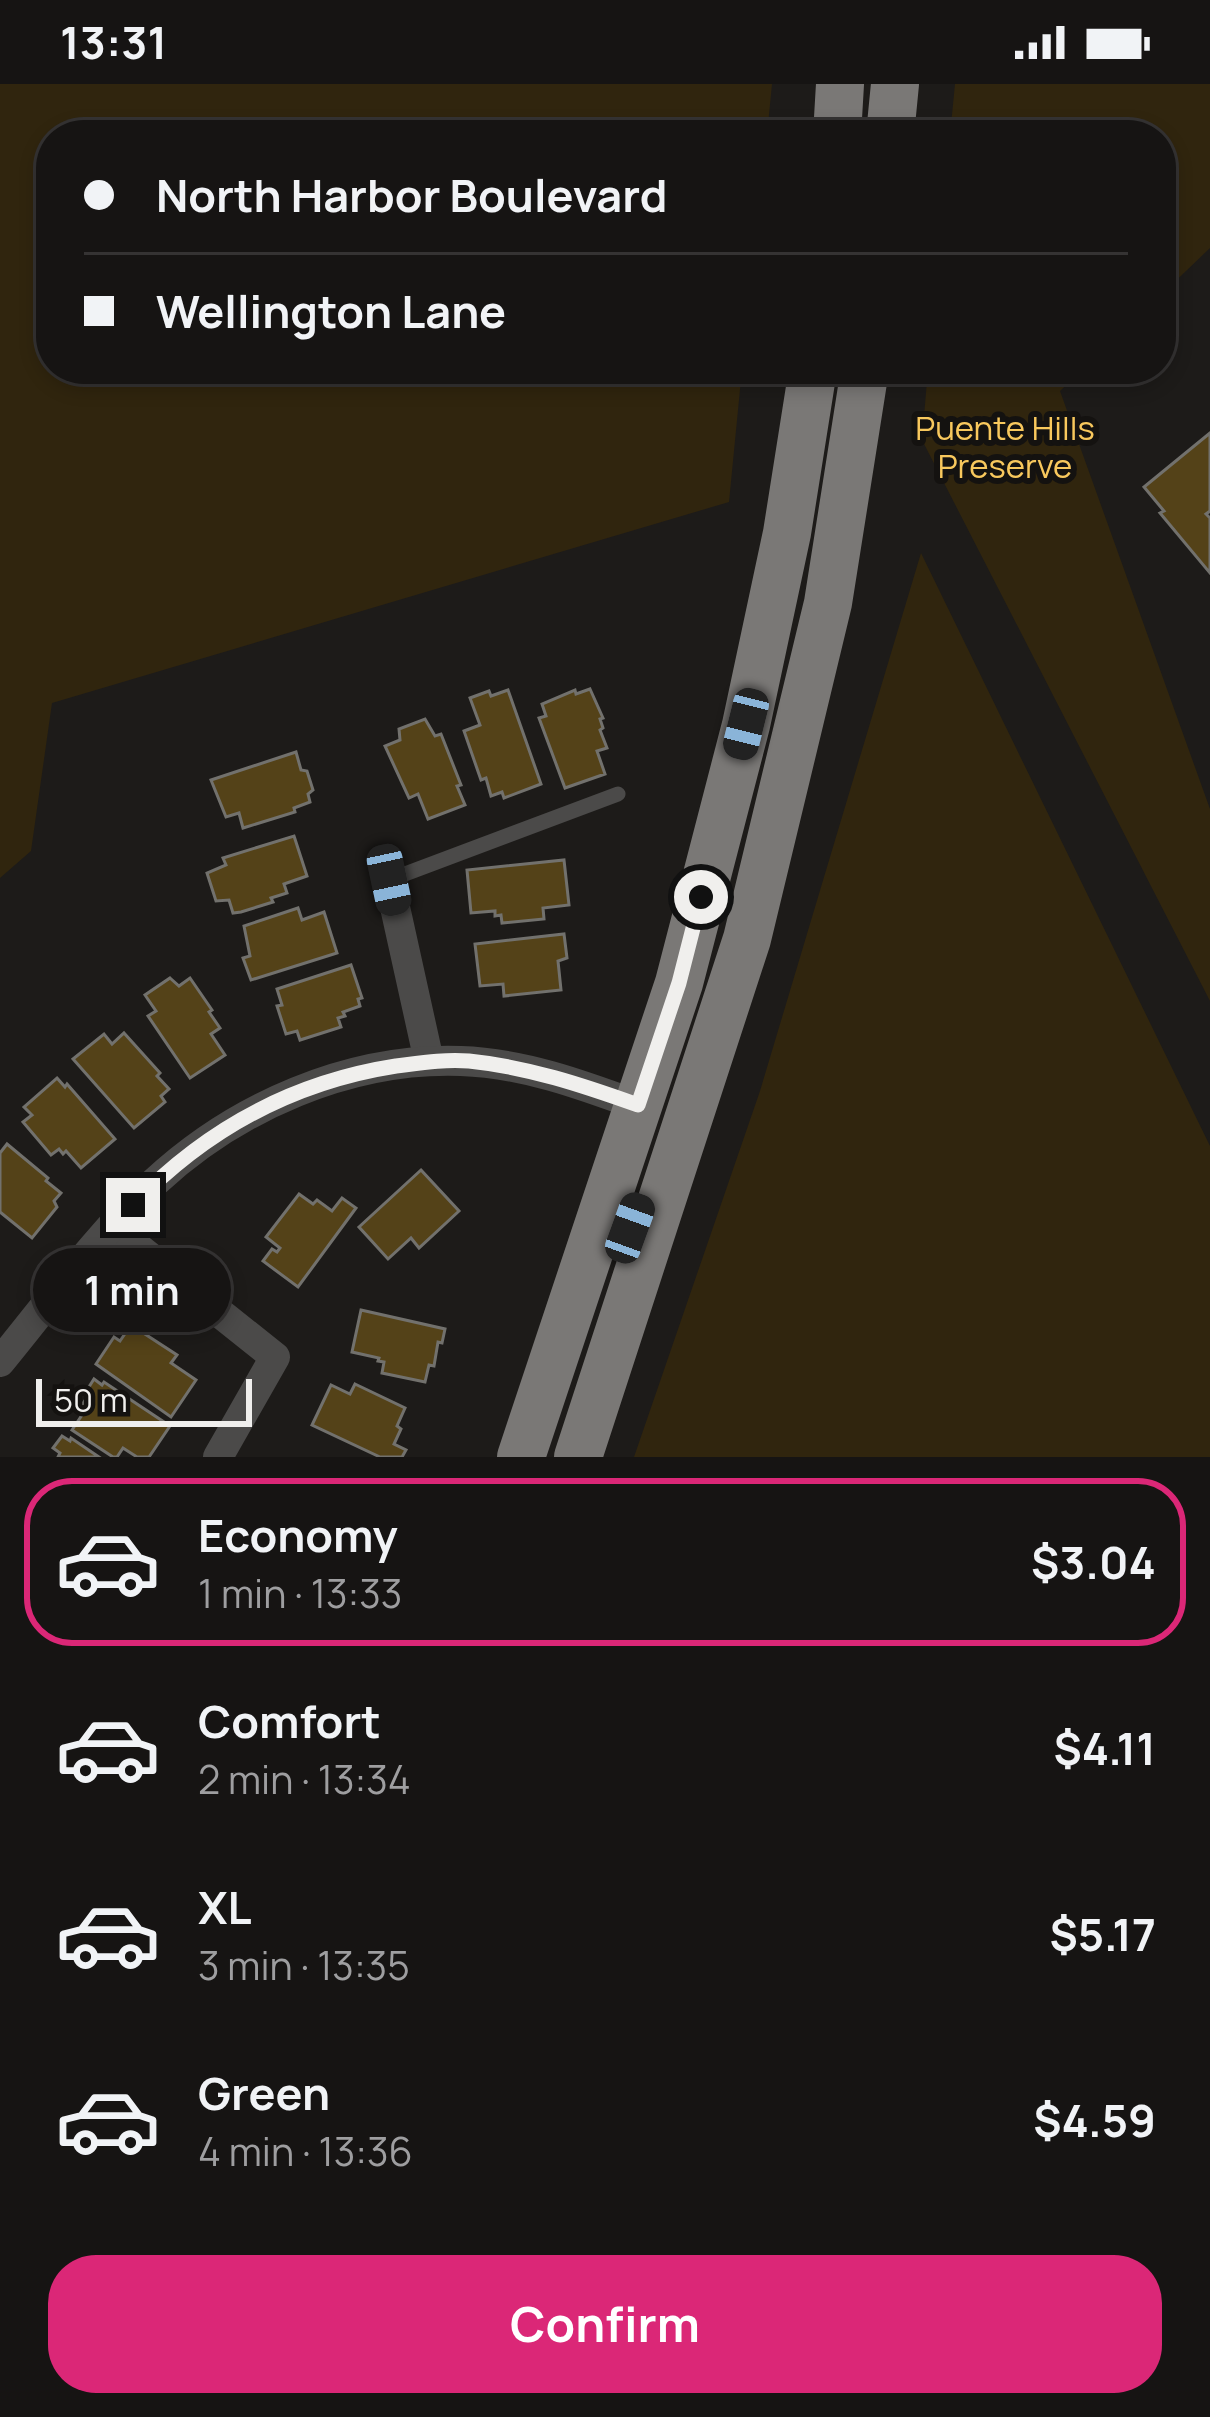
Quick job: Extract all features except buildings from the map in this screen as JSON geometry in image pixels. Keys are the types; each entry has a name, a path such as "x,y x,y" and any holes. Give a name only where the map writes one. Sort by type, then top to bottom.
{"main road":[{"path":"838,120 840,84"},
{"path":"891,120 895,84"},
{"path":"521,1457 679,983 746,724 787,533 811,384"},
{"path":"578,1457 747,939 828,604 863,384"},
{"path":"629,1302 618,1262 656,1159 638,1105"}],"street":[{"path":"389,880 429,1061"},
{"path":"0,1362 154,1183 204,1141 251,1112 301,1090 365,1071 464,1061 566,1079 638,1105"},
{"path":"112,1227 275,1357 218,1457"}],"lane":[{"path":"389,880 618,794"}],"green space":[{"path":"0,84 772,84 768,120 36,120 36,384 741,384 729,502 52,703 31,851 0,878"},
{"path":"955,84 1210,84 1210,248 1176,281 1176,120 951,120"},
{"name":"Puente Hills Preserve","path":"927,384 1067,384 1060,391 1210,809 1210,1001 922,440"},
{"path":"921,553 1210,1146 1210,1457 634,1457 760,1091"}],"route":[{"path":"133,1205 204,1141 251,1112 301,1090 365,1071 429,1061 516,1067 638,1105 679,983 701,897"}]}
